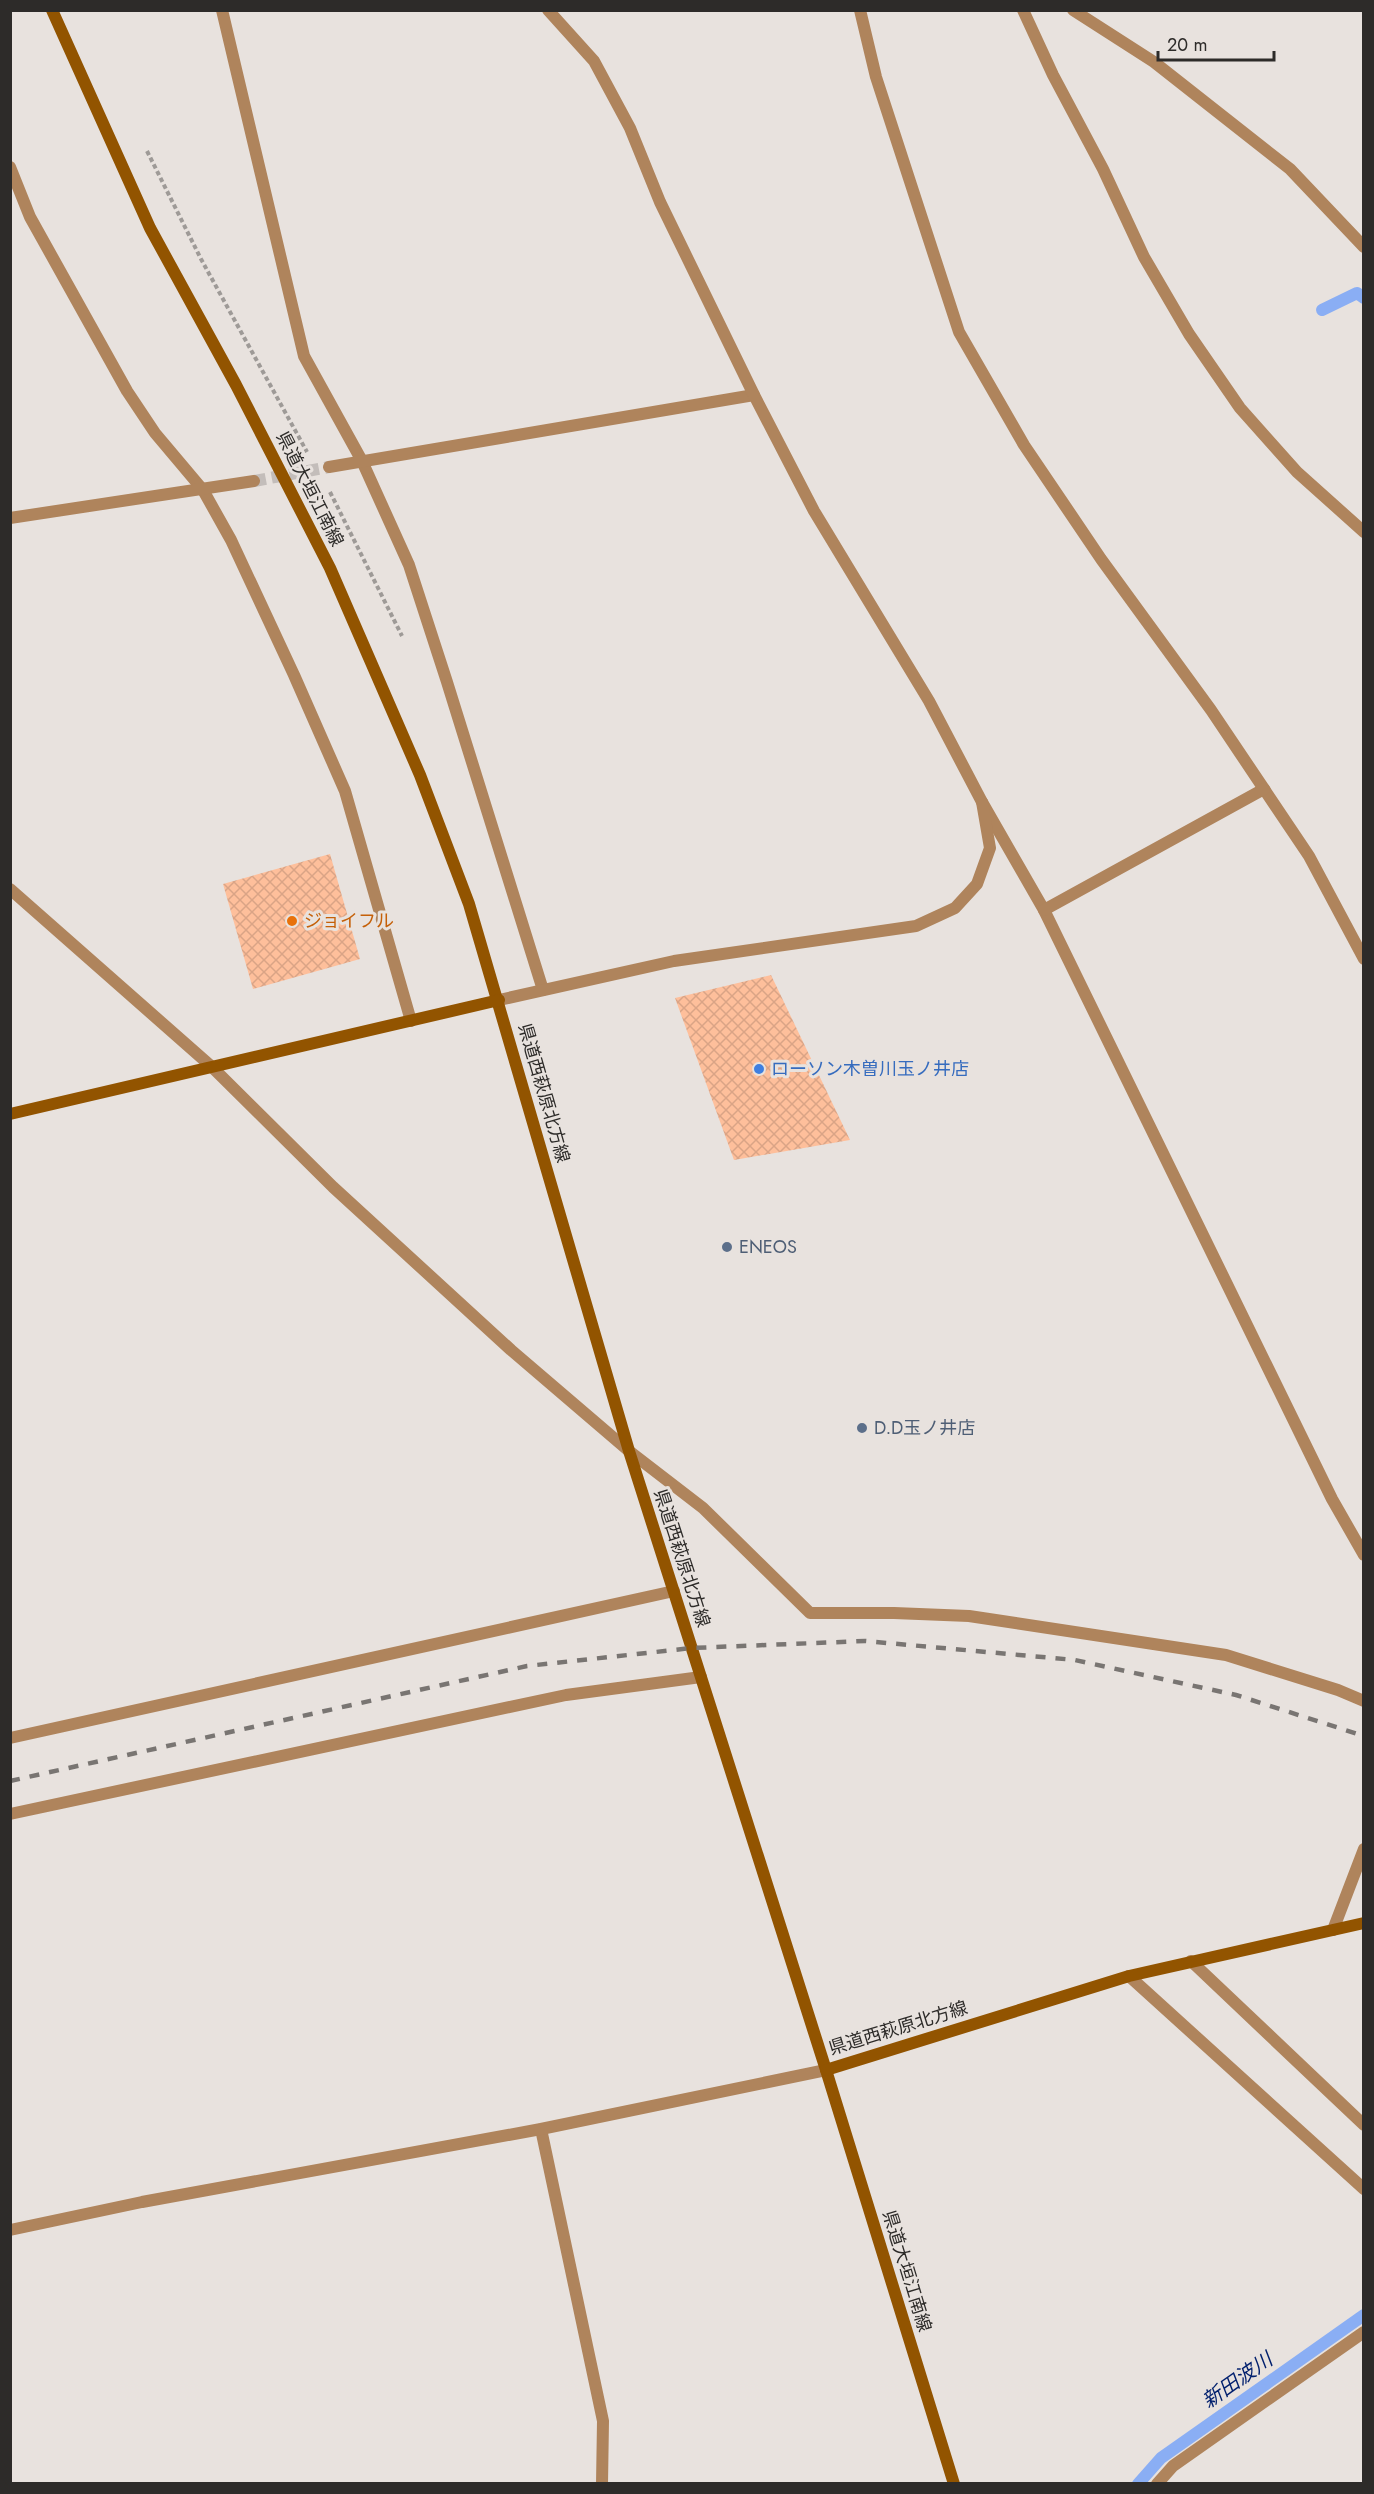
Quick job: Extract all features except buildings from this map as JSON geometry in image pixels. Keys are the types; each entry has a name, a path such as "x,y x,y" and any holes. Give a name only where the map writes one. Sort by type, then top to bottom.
{"main road":[{"name":"県道大垣江南線","path":"52,10 150,228 236,384 330,568 420,775 470,904 499,1000"},
{"path":"10,1114 499,1000"},
{"name":"県道西萩原北方線","path":"499,1000 629,1451 826,2070 1128,1976 1364,1923"},
{"name":"県道大垣江南線","path":"826,2070 954,2484"}],"street":[{"path":"222,10 304,356 362,461 412,576 543,990"},
{"path":"548,10 594,62 630,128 660,202 754,395 814,511 929,701 982,802 1044,910 1332,1499 1364,1556"},
{"path":"860,10 876,77 959,332 1024,445 1101,559 1211,710 1309,856 1364,959"},
{"path":"1023,10 1053,75 1103,169 1143,258 1189,334 1240,408 1296,472 1364,532"},
{"path":"1073,10 1154,62 1290,169 1364,248"},
{"path":"10,167 30,217 127,391 155,433 203,490 236,550 345,791 411,1021"},
{"path":"329,467 754,395"},
{"path":"10,518 254,481"},
{"path":"1044,910 1264,789"},
{"path":"499,1000 674,961 916,926 956,908 977,884 990,848 982,802"},
{"path":"10,890 212,1067 350,1203 511,1350 629,1451 703,1508 810,1613 969,1616 1215,1653 1338,1689 1364,1701"},
{"path":"10,1738 674,1591"},
{"path":"10,1814 566,1695 701,1677"},
{"path":"1333,1930 1364,1849"},
{"path":"1191,1961 1364,2125"},
{"path":"1128,1976 1364,2189"},
{"path":"10,2230 153,2200 541,2129 826,2070"},
{"path":"541,2129 603,2421 602,2484"},
{"path":"1157,2484 1173,2466 1364,2332"}],"waterway":[{"name":"新田波川","path":"1322,310 1357,293 1364,298"},
{"name":"新田波川","path":"1138,2484 1161,2458 1364,2315"}],"tunnel":[{"path":"254,481 329,467"}],"railway":[{"path":"10,1781 527,1666 692,1648 865,1641 1075,1660 1236,1695 1364,1736"}],"place":[{"name":"ジョイフル","path":"292,921"},
{"name":"ローソン木曽川玉ノ井店","path":"759,1069"},
{"name":"ENEOS","path":"727,1247"},
{"name":"D.D玉ノ井店","path":"862,1428"}]}
